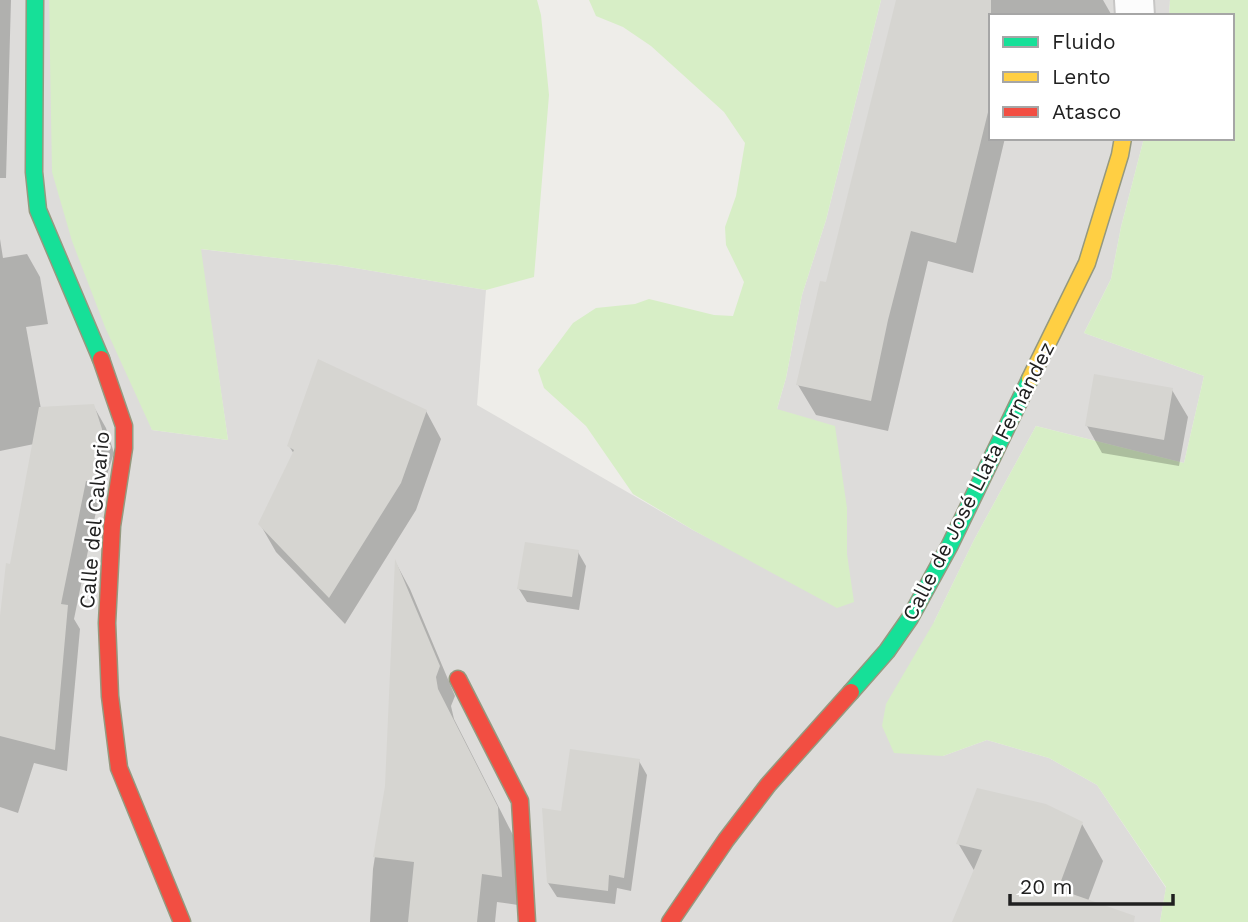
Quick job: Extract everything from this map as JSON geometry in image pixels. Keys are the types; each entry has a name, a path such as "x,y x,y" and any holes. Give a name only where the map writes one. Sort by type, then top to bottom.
{"street":[{"name":"Calle del Calvario","path":"35,0 34,172 38,211 107,373 124,426 124,448 112,526 107,623 110,696 119,768 182,922"},
{"name":"Calle de José Llata Fernández","path":"670,922 726,840 768,785 887,651 910,618 950,545 1087,263 1123,140"},
{"path":"458,679 520,801 527,922"}],"shaded area":[{"path":"0,0 49,0 152,430 228,440 200,249 337,265 486,290 477,405 693,530 762,566 847,554 847,508 777,409 786,378 802,295 826,220 881,0 1170,0 1169,14 989,14 989,140 1143,140 1111,279 1084,333 1204,376 1184,463 1036,426 974,540 934,622 943,756 987,740 1049,758 1097,785 1166,888 1160,922 0,922"}],"green space":[{"path":"49,0 537,0 549,95 534,277 486,290 337,265 201,249 228,440 152,430 105,327 72,241 52,172"},
{"path":"589,0 881,0 826,220 802,295 786,378 777,409 835,426 847,508 847,554 854,602 837,608 693,530 633,494 586,426 544,388 538,370 573,323 596,308 635,304 649,299 714,315 733,316 744,282 726,245 725,227 736,196 745,143 724,112 651,46 623,27 596,16"},
{"path":"1170,0 1248,0 1248,922 1160,922 1166,887 1097,785 1049,758 987,740 943,756 894,753 882,726 886,704 934,622 974,540 1036,426 1184,463 1204,376 1084,333 1111,279 1143,140 1234,140 1234,14 1169,14"}],"building":[{"path":"896,0 991,0 989,108 956,243 911,231 871,401 796,385 820,281 826,282"},
{"path":"318,359 427,410 401,483 329,598 258,524 294,450 287,446"},
{"path":"1094,374 1173,388 1164,440 1085,426"},
{"path":"94,404 102,429 102,446 97,482 86,481 61,604 68,605 55,750 0,736 0,616 6,563 10,564 39,407"},
{"path":"525,542 579,550 572,597 517,589"},
{"path":"395,559 440,666 436,677 438,689 498,807 502,877 482,874 477,922 408,922 414,862 373,857 385,786"},
{"path":"570,749 640,759 624,878 609,875 608,891 547,883 542,808 561,811"},
{"path":"977,788 1046,804 1083,822 1058,889 1135,916 1134,922 952,922 982,850 956,844"}],"traffic: fast":[{"path":"35,0 34,172 38,210 101,359"},
{"path":"851,692 887,651 910,618 950,545 1030,379"}],"traffic: slow":[{"path":"1030,379 1087,263 1123,140"}],"traffic: jam":[{"path":"101,359 124,426 124,448 112,526 107,623 110,696 119,768 182,922"},
{"path":"458,679 520,801 527,922"},
{"path":"670,922 726,840 768,785 851,692"}]}
